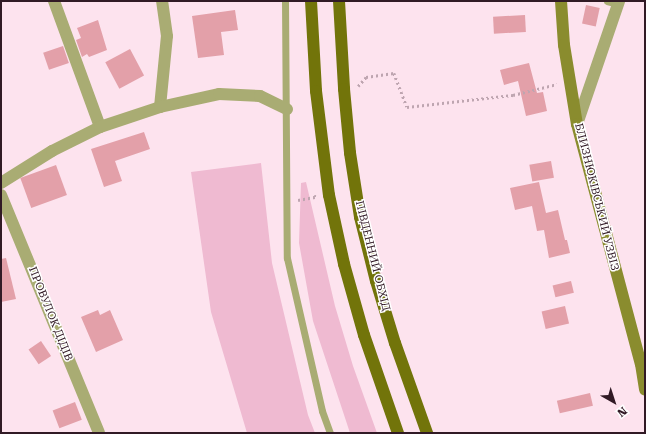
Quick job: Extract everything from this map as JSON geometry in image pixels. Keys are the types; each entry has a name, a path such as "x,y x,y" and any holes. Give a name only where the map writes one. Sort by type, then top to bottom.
{"main road":[{"path":"311,1 316,92 329,195 344,264 364,335 398,433"},
{"name":"ПІВДЕННИЙ ОБХІД","path":"339,1 344,89 350,153 360,217 395,343 427,433"}],"street":[{"path":"54,1 100,127"},
{"path":"160,107 167,36 162,1"},
{"name":"БЛИЗНЮКІВСЬКИЙ УЗВІЗ","path":"561,1 569,81 577,124 639,356 645,390"},
{"path":"577,124 615,2"},
{"path":"1,183 52,151 100,127 160,107 219,94 260,96 287,109"},
{"name":"ПРОВУЛОК ДІДІВ","path":"1,195 99,433"}],"lane":[{"path":"285,1 288,201 287,258 322,411 330,433"}],"path":[{"path":"366,77 394,73 407,107 513,95 569,81"},
{"path":"288,201 315,197"}],"shaded area":[{"path":"261,163 272,263 308,415 315,433 247,433 211,312 191,172"},
{"path":"306,182 335,306 353,366 377,433 350,433 313,321 299,243 301,183"}],"building":[{"path":"586,5 600,8 596,26 582,24"},
{"path":"235,10 238,30 221,32 224,55 198,58 192,16"},
{"path":"525,15 526,32 494,34 493,17"},
{"path":"98,20 107,50 89,57 87,54 82,57 76,40 81,38 77,28"},
{"path":"63,46 69,63 49,70 43,53"},
{"path":"130,49 144,75 119,89 105,62"},
{"path":"529,63 537,93 543,92 547,111 526,116 518,81 504,85 500,70"},
{"path":"144,132 150,149 115,161 122,181 104,187 91,149"},
{"path":"551,161 554,178 532,182 529,165"},
{"path":"56,165 67,195 31,208 20,178"},
{"path":"539,182 546,213 558,210 565,240 567,240 570,253 549,258 544,230 537,231 532,206 515,210 510,188"},
{"path":"6,258 16,299 1,302 1,259"},
{"path":"571,281 574,293 555,297 553,286"},
{"path":"565,306 569,324 546,329 542,311"},
{"path":"98,310 100,315 110,310 123,340 96,352 81,317"},
{"path":"41,341 51,356 39,364 29,349"},
{"path":"590,393 593,406 560,413 557,401"},
{"path":"75,402 82,420 59,428 53,411"}]}
